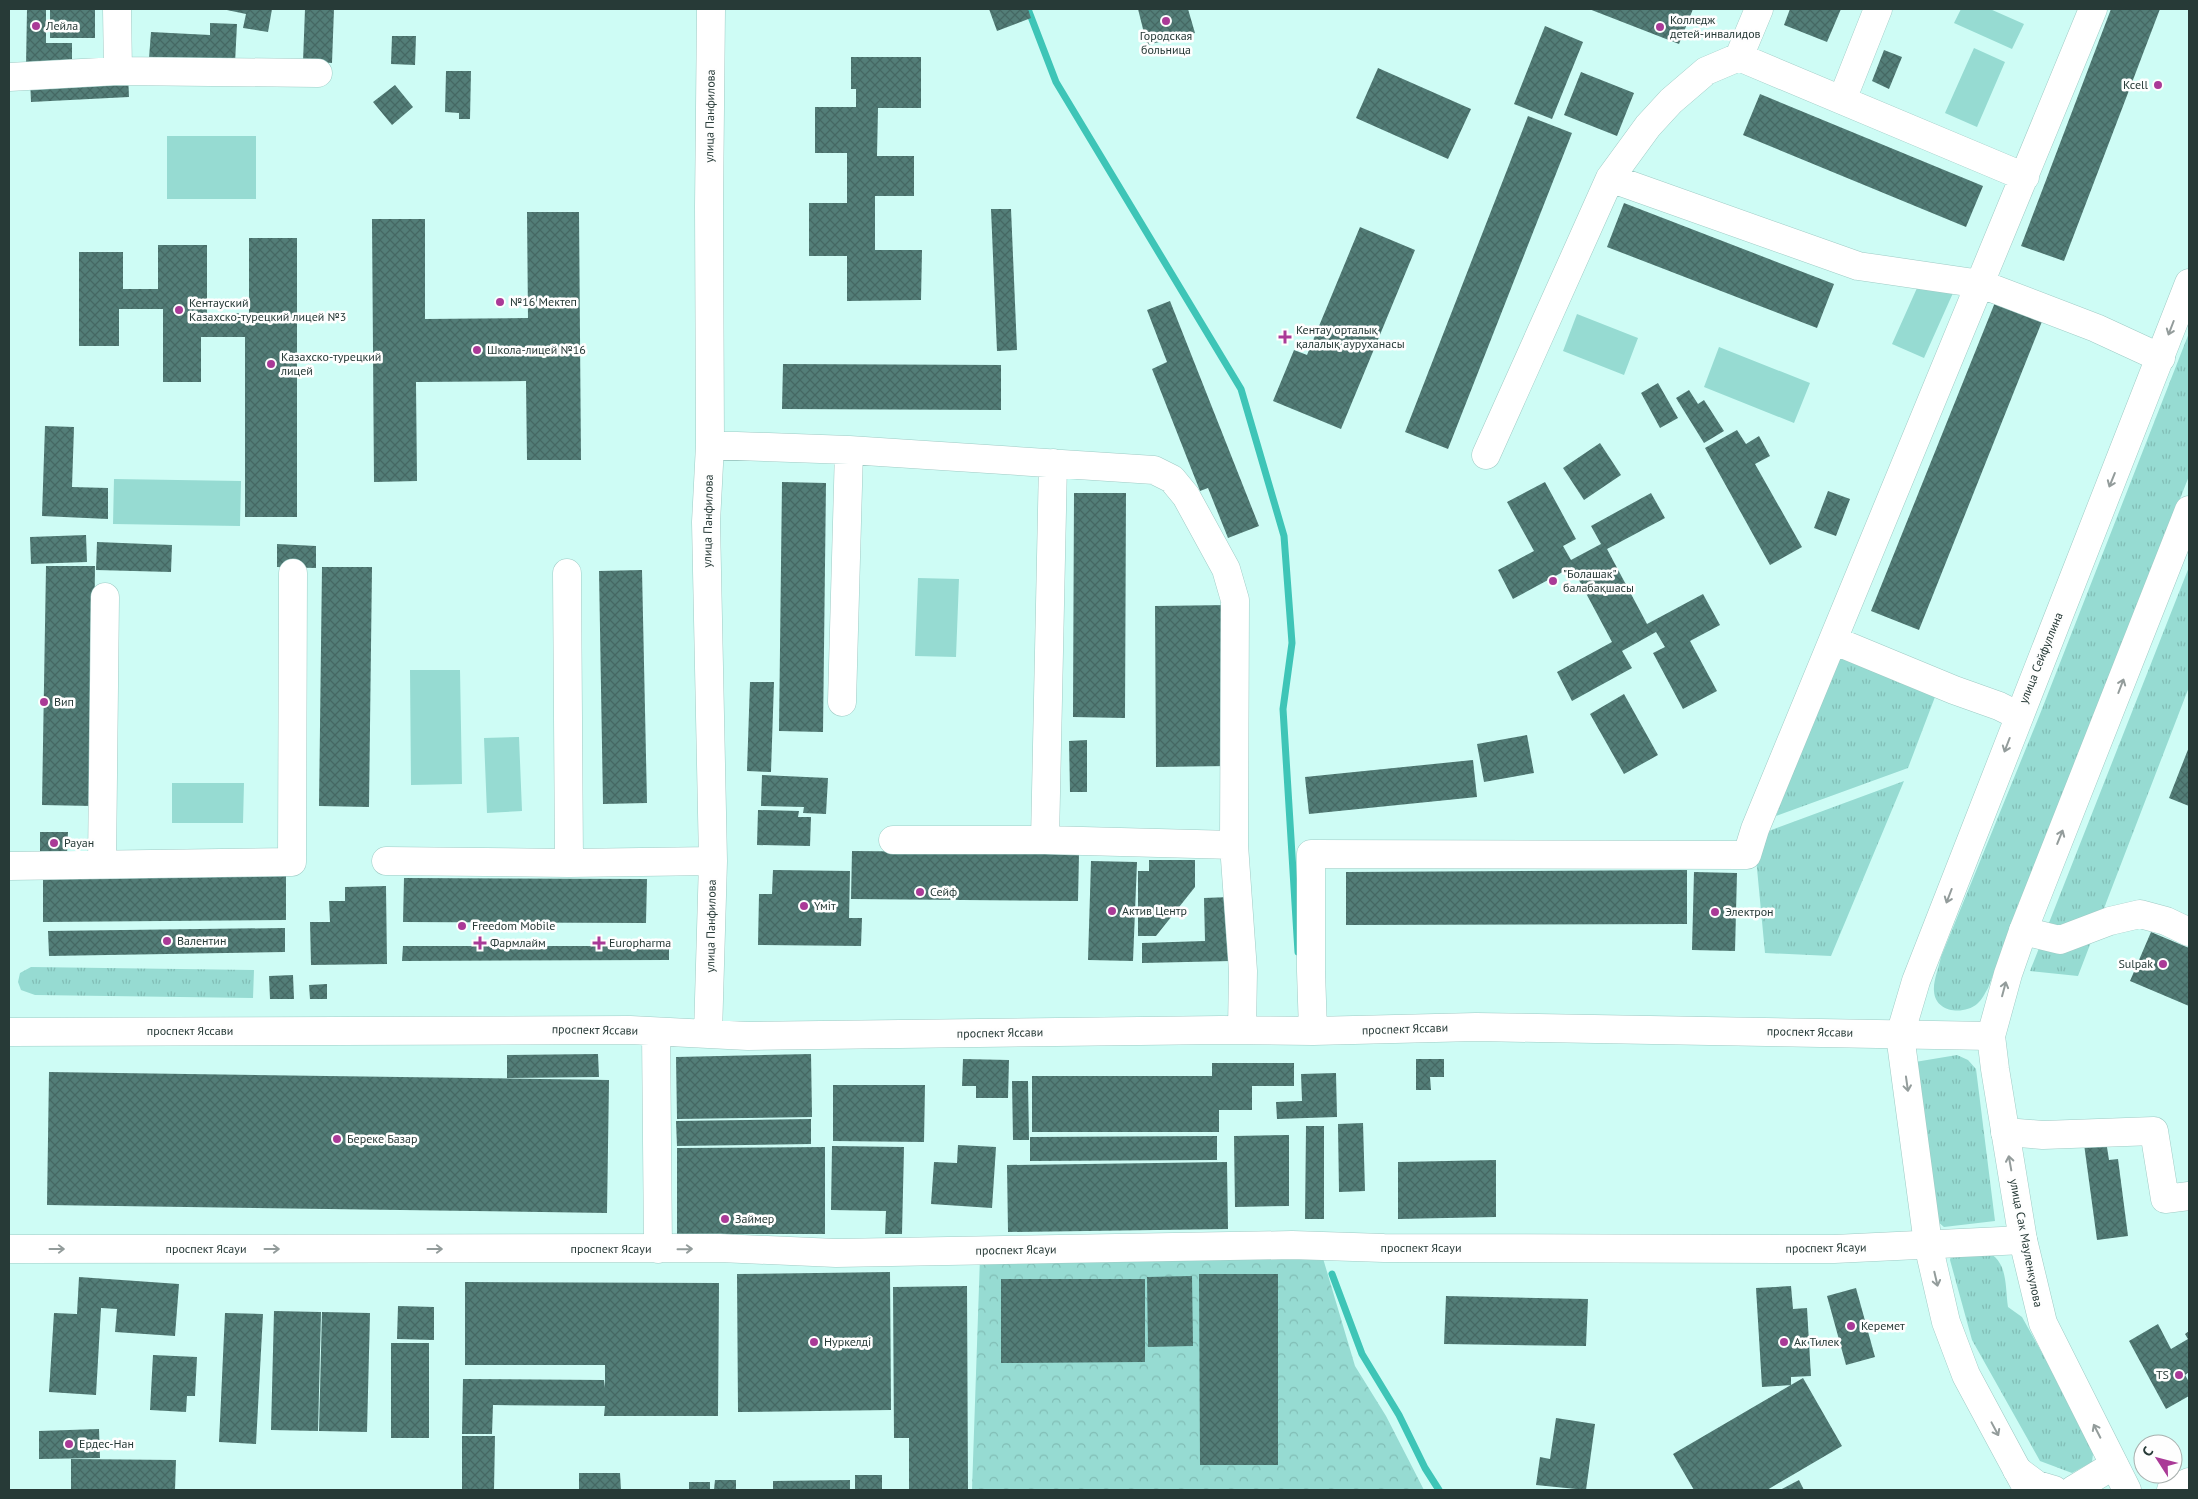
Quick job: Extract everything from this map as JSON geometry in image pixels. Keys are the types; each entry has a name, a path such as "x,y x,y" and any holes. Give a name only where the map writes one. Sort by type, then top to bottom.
{"street":[{"path":"117,9 118,71"},
{"name":"улица Панфилова","path":"708,1034 713,861 706,522 710,445 709,206 711,9"},
{"path":"1486,455 1610,178 1648,126 1671,101 1706,71 1739,57 1759,9"},
{"path":"1842,100 1878,9"},
{"path":"1313,1031 1310,854 1747,855 1755,829 2093,9"},
{"path":"1739,57 2025,176"},
{"path":"9,77 118,71 318,73"},
{"path":"1610,178 1858,266 1981,284 2096,328 2161,358"},
{"name":"улица Сейфуллина","path":"1900,1035 1916,981 2189,283"},
{"path":"710,445 849,450 1053,462 1154,470 1172,479 1186,496 1226,568 1235,600 1234,845 1243,971 1242,1030"},
{"path":"842,702 849,450"},
{"path":"1045,840 1053,462"},
{"path":"1991,1036 2008,974 2023,931 2189,510"},
{"path":"9,866 292,862 293,573"},
{"path":"567,573 569,863"},
{"path":"102,864 105,597"},
{"path":"1833,640 1954,690 2000,706 2019,716"},
{"path":"893,840 1045,840 1234,845"},
{"path":"386,861 569,863 713,861"},
{"path":"2023,931 2060,940 2110,922 2140,914 2189,932"},
{"name":"проспект Яссави","path":"9,1032 630,1030 748,1036 1242,1030 1313,1031 1476,1027 1991,1036"},
{"path":"656,1032 658,1249"},
{"path":"1900,1035 1928,1244 1946,1322 1966,1375 2022,1480 2054,1490"},
{"name":"улица Сак Мауленкулова","path":"1991,1036 2023,1240 2042,1323 2127,1490"},
{"path":"2005,1132 2043,1135 2154,1130 2165,1199 2189,1196"},
{"name":"проспект Ясауи","path":"9,1249 720,1248 836,1253 1292,1245 1384,1248 1834,1249 2023,1240"},
{"path":"2073,1490 2114,1465"},
{"path":"2171,1490 2189,1482"}],"green space":[{"path":"1961,9 1990,9 2024,24 2012,49 1954,23"},
{"path":"1974,48 2005,62 1977,127 1945,113"},
{"path":"167,136 256,136 256,199 167,199"},
{"path":"1921,279 1953,293 1924,358 1892,344"},
{"path":"1577,314 1638,338 1624,375 1563,351"},
{"path":"2189,333 2189,476 1988,988 1980,1001 1971,1008 1958,1011 1945,1008 1939,1004 1934,991 1935,978 1941,957 2040,714"},
{"path":"1719,347 1810,383 1794,423 1704,387"},
{"path":"114,479 241,481 240,526 113,524"},
{"path":"2189,567 2189,687 2078,976 2030,971"},
{"path":"918,578 959,579 956,657 915,656"},
{"path":"1839,652 1938,689 1908,768 1776,816"},
{"path":"410,670 460,670 462,784 411,785"},
{"path":"519,737 522,811 487,813 484,738"},
{"path":"1904,781 1831,956 1765,953 1756,858 1766,832"},
{"path":"172,783 244,783 243,823 172,823"},
{"path":"31,967 254,970 253,998 35,995 21,990 18,982 20,973"},
{"path":"1957,1055 1968,1060 1976,1069 1995,1221 1944,1227 1938,1222 1915,1062"},
{"path":"1987,1252 1999,1261 2002,1268 2006,1283 2008,1307 2022,1317 2094,1446 2092,1462 2072,1473 2040,1461 1972,1340 1950,1260 1951,1255"},
{"path":"1322,1255 1355,1366 1386,1416 1424,1490 972,1490 980,1257"}],"building":[{"name":"Лейла","path":"27,9 46,9 46,43 72,43 72,67 26,67"},
{"path":"50,9 95,9 95,38 50,38"},
{"path":"222,9 272,9 268,32 243,28 246,14"},
{"path":"305,9 334,9 332,63 303,62"},
{"path":"989,9 1028,9 1031,18 997,31"},
{"name":"Городская больница","path":"1138,9 1188,9 1195,33 1147,45"},
{"name":"Колледж детей-инвалидов","path":"1589,9 1693,9 1679,44"},
{"path":"1790,9 1841,9 1827,42 1784,25"},
{"path":"2111,9 2160,9 2064,261 2021,246"},
{"path":"210,23 237,24 235,63 149,58 151,32 210,35"},
{"path":"1545,26 1583,42 1552,119 1514,104"},
{"path":"392,36 416,36 415,65 391,64"},
{"path":"1884,50 1902,57 1889,89 1872,81"},
{"path":"851,57 921,57 921,108 878,108 877,156 914,156 914,196 875,196 875,250 922,250 921,300 847,301 847,256 809,256 809,203 847,203 847,153 815,153 815,107 856,107 856,89 851,89"},
{"path":"1378,68 1471,109 1448,159 1356,118"},
{"path":"446,71 471,71 470,119 459,119 459,113 445,112"},
{"path":"1581,72 1634,93 1617,136 1564,115"},
{"path":"128,74 129,97 31,102 30,79"},
{"path":"395,85 413,107 392,125 373,102"},
{"path":"1760,94 1983,186 1966,227 1743,135"},
{"path":"1528,116 1572,133 1448,449 1405,432"},
{"path":"1624,203 1834,284 1817,328 1607,247"},
{"path":"991,209 1011,209 1017,350 997,351"},
{"name":"Школа-лицей №16","path":"527,212 579,212 581,460 527,460 526,381 416,382 417,481 374,482 372,219 425,219 425,319 528,318"},
{"path":"1360,227 1415,250 1341,429 1273,401 1294,350 1307,355"},
{"name":"Казахско-турецкий лицей","path":"249,238 297,238 297,517 245,517 245,337 201,337 201,382 163,382 163,309 119,309 119,346 79,346 79,252 123,252 123,289 158,289 158,245 207,245 207,314 249,313"},
{"path":"1998,295 2045,314 1919,630 1871,611"},
{"path":"1170,301 1259,526 1228,538 1208,488 1200,491 1152,369 1167,362 1147,310"},
{"path":"783,364 1001,365 1001,410 782,409"},
{"path":"1658,383 1678,418 1660,428 1641,393"},
{"path":"1689,390 1698,404 1704,400 1724,431 1704,443 1676,398"},
{"path":"45,426 74,427 72,487 108,488 108,519 42,516"},
{"path":"1737,430 1746,444 1759,436 1770,456 1755,464 1802,547 1770,565 1705,448"},
{"path":"1600,443 1621,475 1584,500 1563,468"},
{"path":"782,482 826,483 823,732 779,731"},
{"path":"1545,482 1576,539 1563,546 1571,560 1601,544 1591,526 1651,493 1665,518 1607,549 1647,624 1703,594 1720,625 1690,641 1717,691 1683,709 1653,653 1665,647 1656,632 1622,651 1632,668 1572,701 1557,672 1612,642 1572,567 1513,599 1498,570 1534,551 1507,502"},
{"path":"1828,491 1850,499 1836,536 1814,528"},
{"path":"1074,493 1126,493 1125,718 1073,717"},
{"path":"86,535 87,562 31,564 30,537"},
{"path":"97,542 172,545 171,572 96,570"},
{"path":"277,544 316,546 316,568 277,567"},
{"path":"46,566 95,566 92,806 42,805"},
{"path":"322,567 372,567 369,807 319,806"},
{"path":"642,570 647,803 603,804 599,571"},
{"path":"1230,605 1230,766 1156,767 1155,606"},
{"path":"750,682 774,682 771,772 747,771"},
{"path":"1624,694 1658,755 1624,774 1590,714"},
{"path":"1527,735 1534,773 1484,782 1477,744"},
{"path":"1087,740 1087,792 1070,792 1069,741"},
{"path":"2189,747 2189,806 2169,798"},
{"path":"1473,760 1477,797 1309,814 1305,777"},
{"path":"762,775 828,778 826,814 803,813 804,807 761,806"},
{"path":"758,810 799,811 798,817 811,817 810,846 757,845"},
{"name":"Рауан","path":"40,832 68,832 67,855 40,855"},
{"path":"852,851 1079,853 1078,901 851,899"},
{"path":"1149,860 1195,860 1195,887 1156,936 1138,936 1138,871 1149,871"},
{"name":"Актив Центр","path":"1091,861 1137,862 1133,961 1088,960"},
{"name":"Үміт","path":"773,870 850,871 849,918 862,918 861,946 758,945 759,894 772,894"},
{"path":"1687,870 1687,924 1346,925 1346,872"},
{"name":"Электрон","path":"1694,872 1737,873 1735,951 1692,950"},
{"path":"286,873 286,920 43,922 43,874"},
{"path":"404,878 647,879 646,923 403,922"},
{"path":"386,886 387,964 311,965 310,922 330,922 329,901 345,901 345,887"},
{"path":"1230,897 1231,961 1142,963 1142,943 1205,941 1204,898"},
{"name":"Валентин","path":"285,928 285,952 49,956 48,931"},
{"name":"Sulpak","path":"2151,932 2189,948 2189,1006 2130,981"},
{"path":"403,946 669,946 669,960 402,961"},
{"path":"293,975 294,999 270,999 269,976"},
{"path":"327,984 327,999 310,999 309,985"},
{"path":"598,1054 599,1077 507,1078 507,1055"},
{"path":"811,1054 812,1117 677,1119 676,1057"},
{"path":"963,1059 1009,1060 1008,1098 976,1098 976,1086 962,1086"},
{"path":"1416,1059 1444,1059 1444,1077 1430,1077 1431,1090 1416,1090"},
{"path":"1212,1063 1294,1063 1294,1086 1252,1086 1252,1110 1219,1110 1219,1132 1032,1132 1032,1076 1212,1076"},
{"name":"Береке Базар","path":"49,1072 609,1080 607,1213 47,1205"},
{"path":"1336,1073 1337,1117 1277,1119 1276,1102 1302,1101 1301,1074"},
{"path":"1012,1081 1028,1081 1029,1140 1013,1140"},
{"path":"833,1085 925,1085 924,1142 833,1141"},
{"path":"811,1119 811,1144 677,1146 676,1121"},
{"path":"1363,1123 1365,1191 1339,1192 1338,1124"},
{"path":"1306,1126 1324,1126 1324,1219 1305,1219"},
{"path":"1289,1135 1289,1206 1235,1207 1234,1136"},
{"path":"1217,1136 1217,1160 1030,1161 1030,1137"},
{"path":"2106,1141 2109,1160 2118,1159 2128,1236 2097,1240 2084,1144"},
{"path":"958,1145 996,1147 992,1208 931,1204 934,1162 957,1163"},
{"path":"832,1146 904,1147 902,1234 885,1234 886,1211 831,1210"},
{"path":"825,1147 825,1234 677,1234 677,1148"},
{"path":"1496,1160 1496,1217 1398,1219 1398,1162"},
{"path":"1227,1162 1228,1229 1008,1232 1007,1165"},
{"name":"Нуркелді","path":"890,1272 891,1410 738,1412 737,1274"},
{"path":"1199,1274 1278,1274 1278,1465 1200,1465"},
{"path":"1192,1276 1193,1346 1148,1347 1147,1277"},
{"path":"79,1277 179,1284 175,1336 115,1332 117,1309 101,1308 96,1395 49,1392 54,1313 77,1314"},
{"path":"1001,1279 1145,1279 1145,1362 1001,1363"},
{"path":"465,1282 719,1283 718,1416 604,1416 605,1406 493,1405 492,1434 462,1434 463,1379 604,1380 605,1388 605,1365 465,1365"},
{"path":"967,1286 968,1490 909,1490 909,1438 894,1438 893,1287"},
{"name":"Ак Тилек","path":"1791,1286 1793,1309 1807,1308 1811,1376 1791,1377 1791,1385 1762,1387 1756,1288"},
{"name":"Керемет","path":"1856,1288 1875,1357 1846,1365 1827,1296"},
{"path":"1446,1296 1588,1299 1586,1346 1444,1344"},
{"path":"398,1306 434,1307 434,1340 397,1339"},
{"path":"274,1311 321,1312 318,1431 271,1430"},
{"path":"322,1312 370,1313 367,1432 319,1431"},
{"path":"225,1313 263,1314 256,1444 219,1442"},
{"path":"2158,1324 2171,1349 2188,1339 2185,1334 2189,1331 2189,1372 2185,1375 2189,1382 2189,1396 2166,1409 2129,1341"},
{"path":"391,1343 429,1343 429,1438 391,1438"},
{"path":"153,1355 197,1357 195,1396 187,1396 186,1412 150,1410"},
{"path":"1803,1378 1842,1446 1767,1490 1694,1490 1673,1454"},
{"path":"1556,1418 1595,1424 1586,1490 1536,1485 1540,1457 1550,1459"},
{"name":"Ердес-Нан","path":"99,1429 100,1458 39,1459 39,1431"},
{"path":"462,1436 495,1436 494,1490 462,1490"},
{"path":"71,1459 176,1460 175,1490 71,1490"},
{"path":"579,1473 620,1473 621,1490 579,1490"},
{"path":"855,1475 882,1475 882,1490 855,1490"},
{"path":"715,1480 736,1480 736,1490 714,1490"},
{"path":"850,1480 850,1490 773,1490 773,1481"},
{"path":"1799,1480 1804,1490 1780,1490"},
{"path":"689,1482 710,1482 710,1490 689,1490"}],"waterway":[{"path":"1028,9 1056,82 1241,389 1284,536 1292,643 1283,709 1298,952"},
{"path":"1332,1274 1362,1354 1399,1415 1425,1468 1439,1490"}],"place":[{"name":"Городская больница","path":"1166,21"},
{"name":"Лейла","path":"36,26"},
{"name":"Колледж детей-инвалидов","path":"1660,27"},
{"name":"Kcell","path":"2158,85"},
{"name":"№16 Мектеп","path":"500,302"},
{"name":"Кентауский Казахско-турецкий лицей №3","path":"179,310"},
{"name":"Кентау орталық қалалық ауруханасы","path":"1285,337"},
{"name":"Школа-лицей №16","path":"477,350"},
{"name":"Казахско-турецкий лицей","path":"271,364"},
{"name":"\"Болашак\" балабақшасы","path":"1553,581"},
{"name":"Вип","path":"44,702"},
{"name":"Рауан","path":"54,843"},
{"name":"Сейф","path":"920,892"},
{"name":"Үміт","path":"804,906"},
{"name":"Актив Центр","path":"1112,911"},
{"name":"Электрон","path":"1715,912"},
{"name":"Freedom Mobile","path":"462,926"},
{"name":"Валентин","path":"167,941"},
{"name":"Фармлайм","path":"480,943"},
{"name":"Europharma","path":"599,943"},
{"name":"Sulpak","path":"2163,964"},
{"name":"Береке Базар","path":"337,1139"},
{"name":"Займер","path":"725,1219"},
{"name":"Керемет","path":"1851,1326"},
{"name":"Нуркелді","path":"814,1342"},
{"name":"Ак Тилек","path":"1784,1342"},
{"name":"TS","path":"2179,1375"},
{"name":"Ердес-Нан","path":"69,1444"}]}
